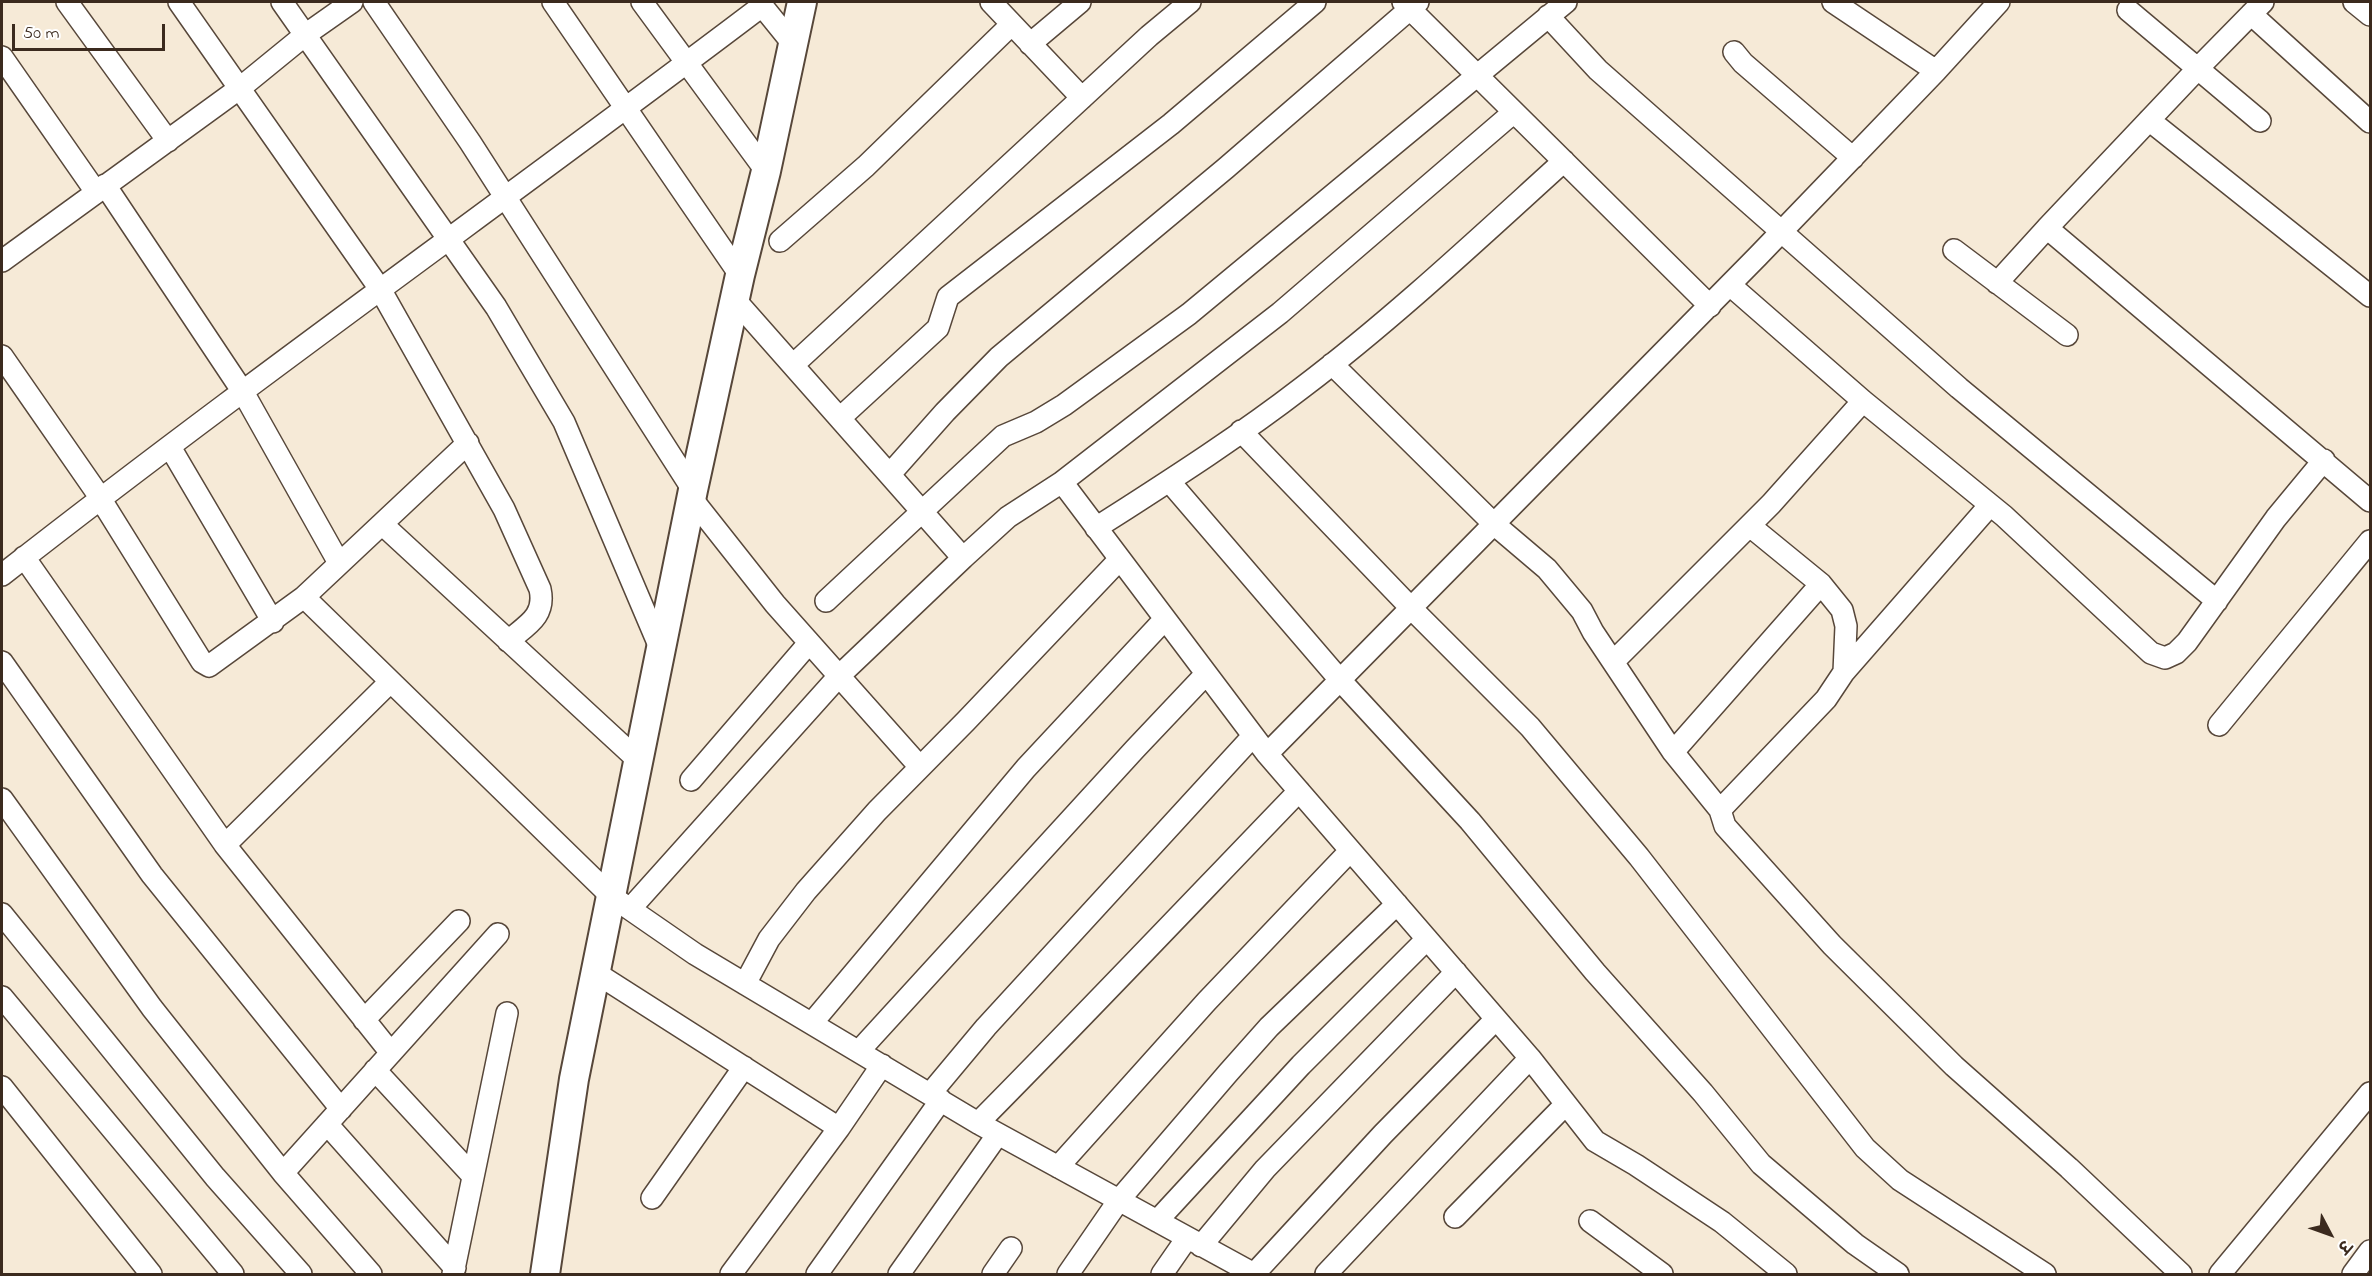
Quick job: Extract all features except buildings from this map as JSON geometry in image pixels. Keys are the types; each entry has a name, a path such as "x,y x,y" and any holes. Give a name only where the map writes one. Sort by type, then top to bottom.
{"street":[{"path":"68,2 168,141"},
{"path":"180,2 380,289 504,509 542,597 540,613 508,641"},
{"path":"282,2 496,307 564,422 661,650"},
{"path":"2,261 240,88 352,2"},
{"path":"374,2 505,196 692,494 775,604 920,767"},
{"path":"553,2 626,109 738,288 793,365 963,558"},
{"path":"642,2 766,171"},
{"path":"545,1275 574,1079 596,973 621,903 639,761 692,494 802,2"},
{"path":"991,2 1082,98"},
{"path":"1030,44 1080,2"},
{"path":"793,365 1149,36 1190,2"},
{"path":"840,418 938,328 948,297 1171,124 1315,2"},
{"path":"826,601 1003,436 1036,422 1064,405 1189,314 1476,74 1566,2"},
{"path":"1833,2 1936,71"},
{"path":"1267,754 1710,306 1936,71 1999,2"},
{"path":"2354,2 2370,15"},
{"path":"2,574 380,289 626,109 760,4 793,45"},
{"path":"890,474 945,412 999,357 1226,168 1410,4 1476,74 1710,306"},
{"path":"1997,283 2149,120 2258,8 2370,122"},
{"path":"2128,10 2260,121"},
{"path":"1548,16 1598,70 1959,388 2217,601"},
{"path":"780,242 866,166 1012,24"},
{"path":"1734,52 1743,63 1853,158"},
{"path":"2,57 101,188 243,392 339,563"},
{"path":"621,903 839,676 1008,517 1062,482 1280,313 1514,112"},
{"path":"2149,120 2370,296"},
{"path":"1096,528 1303,388 1424,288 1564,161"},
{"path":"2047,228 2370,501"},
{"path":"1954,250 2067,335"},
{"path":"1730,285 1863,401 1990,505 2151,653 2165,658 2187,642 2276,518 2324,460"},
{"path":"2,356 100,500 204,664 209,666 214,665 304,597 468,443"},
{"path":"1332,364 1494,524 1547,570 1582,611 1593,633 1614,661 1673,753 1720,810 1725,826 1832,945 1954,1066 2069,1168 2181,1275"},
{"path":"1614,661 1750,526 1863,401"},
{"path":"1241,431 1537,736 1646,866 1865,1148 1900,1180 2045,1275"},
{"path":"170,447 273,622"},
{"path":"1168,481 1340,680 1470,821 1594,972 1703,1093 1761,1164 1855,1244 1898,1275"},
{"path":"1062,482 1267,754 1530,1058 1595,1141 1636,1165 1722,1222 1786,1275"},
{"path":"1720,810 1826,699 1844,672 1990,505"},
{"path":"382,524 639,761"},
{"path":"1750,526 1821,584 1842,610 1846,626 1844,672"},
{"path":"2219,725 2370,541"},
{"path":"24,557 225,845 391,1053"},
{"path":"745,984 769,939 806,891 877,811 1120,559"},
{"path":"1673,753 1821,584"},
{"path":"304,597 621,903 694,954 978,1123 1194,1242 1229,1269 1254,1274 1383,1134 1496,1019"},
{"path":"812,1023 1026,768 1165,619"},
{"path":"691,780 809,643"},
{"path":"2,662 152,875 454,1271"},
{"path":"859,1051 1206,674"},
{"path":"225,845 390,682"},
{"path":"817,1275 935,1097 994,1018 1253,736"},
{"path":"978,1123 1094,1006 1299,791"},
{"path":"2,799 152,1008 283,1173 371,1275"},
{"path":"1058,1167 1207,1001 1350,850"},
{"path":"1068,1275 1119,1200 1269,1027 1397,904"},
{"path":"2,914 215,1177 301,1275"},
{"path":"364,1020 459,921"},
{"path":"283,1173 498,934"},
{"path":"1157,1221 1301,1065 1427,939"},
{"path":"1162,1275 1456,972"},
{"path":"596,973 839,1128"},
{"path":"2,997 233,1275"},
{"path":"454,1271 507,1013"},
{"path":"1326,1275 1530,1058"},
{"path":"731,1275 839,1128 882,1065"},
{"path":"652,1198 744,1067"},
{"path":"375,1071 474,1176"},
{"path":"2,1087 151,1275"},
{"path":"2220,1275 2368,1100"},
{"path":"1455,1218 1566,1104"},
{"path":"899,1275 998,1134"},
{"path":"1590,1221 1662,1275"},
{"path":"993,1275 1011,1248"},
{"path":"2353,1275 2370,1251"}]}
